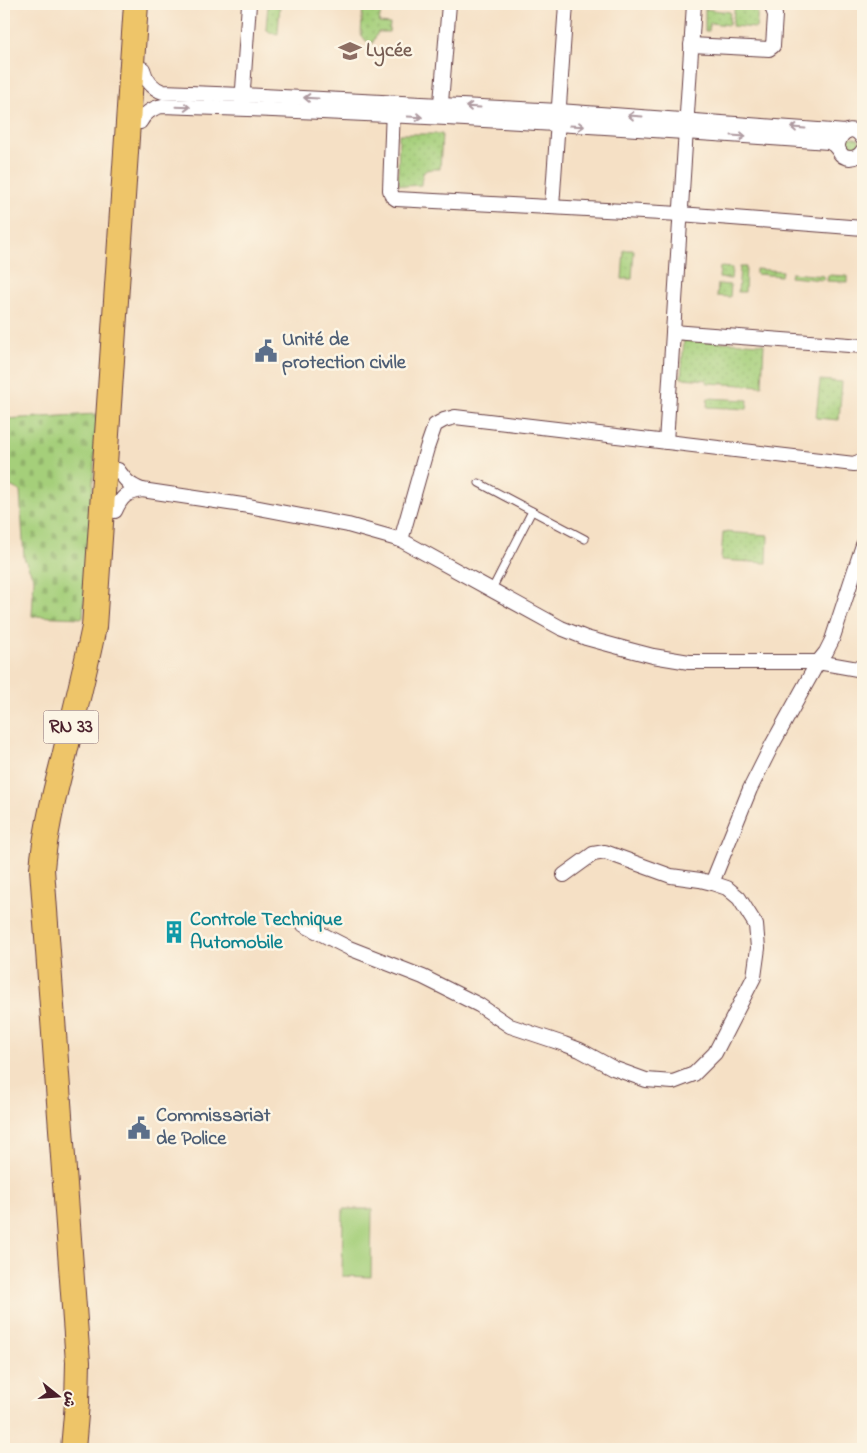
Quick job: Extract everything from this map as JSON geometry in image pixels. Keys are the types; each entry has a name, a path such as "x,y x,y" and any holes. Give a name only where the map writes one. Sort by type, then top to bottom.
{"highway":[{"name":"RN 33","path":"74,1449 78,1404 78,1362 42,869 49,816 94,627 136,4"},
{"name":"RN 33","path":"90,1449 91,1404 88,1347 64,1020 55,854 107,626 146,4"}],"street":[{"path":"242,102 249,4"},
{"path":"440,112 449,4"},
{"path":"552,207 566,4"},
{"path":"666,442 694,4"},
{"path":"691,45 769,49 773,46 775,15 771,4"},
{"path":"143,69 152,86 163,92 242,102 686,126 855,131 863,139"},
{"path":"140,122 152,109 162,106 242,102"},
{"path":"392,110 390,190 392,196 396,199 680,214 863,228"},
{"path":"686,126 829,142 844,155 863,163"},
{"path":"844,155 838,140 846,132"},
{"path":"844,155 858,156 863,150"},
{"path":"673,332 863,346"},
{"path":"400,540 431,436 436,425 444,420 455,417 854,464 863,460"},
{"path":"118,470 125,481 142,490 249,506 348,524 400,540 561,628 586,638 653,656 689,662 818,662 863,670"},
{"path":"115,511 124,496 130,492 142,490"},
{"path":"712,883 750,790 772,745 832,640 863,545"},
{"path":"304,925 349,948 423,976 479,1004 510,1026 580,1050 614,1068 646,1080 672,1082 694,1074 715,1054 754,977 758,948 756,925 739,898 727,888 700,880 672,876 605,852 594,854 564,875"}],"lane":[{"path":"479,483 585,539"},
{"path":"492,589 532,511"}],"green space":[{"path":"268,4 280,4 278,34 271,33 266,29"},
{"path":"363,4 382,4 379,23 390,24 389,32 378,32 372,44 365,40 361,34"},
{"path":"735,4 753,6 755,8 757,11 756,28 732,26"},
{"path":"705,9 730,12 729,25 710,23 709,31 705,31"},
{"path":"399,134 442,134 440,169 425,171 422,176 421,185 404,186 399,184"},
{"path":"846,136 859,139 860,148 846,153 843,139"},
{"path":"624,250 634,250 632,279 622,279"},
{"path":"720,267 732,268 731,279 719,278"},
{"path":"740,267 746,267 745,292 738,292"},
{"path":"756,269 782,271 781,276 756,274"},
{"path":"791,273 824,276 823,280 790,277"},
{"path":"828,275 847,276 847,282 827,281"},
{"path":"718,284 731,285 730,297 717,296"},
{"path":"684,340 764,344 762,386 707,383 707,380 681,378"},
{"path":"820,380 842,382 839,420 816,418"},
{"path":"708,398 748,400 747,409 707,407"},
{"path":"98,414 83,618 32,616 34,579 24,558 20,491 4,483 4,419"},
{"path":"723,532 768,535 767,563 721,560"},
{"path":"343,1209 372,1209 371,1277 342,1276"}],"place":[{"name":"Lycée","path":"350,51"},
{"name":"Unité de protection civile","path":"266,351"},
{"name":"Controle Technique Automobile","path":"174,932"},
{"name":"Commissariat de Police","path":"139,1128"}]}
